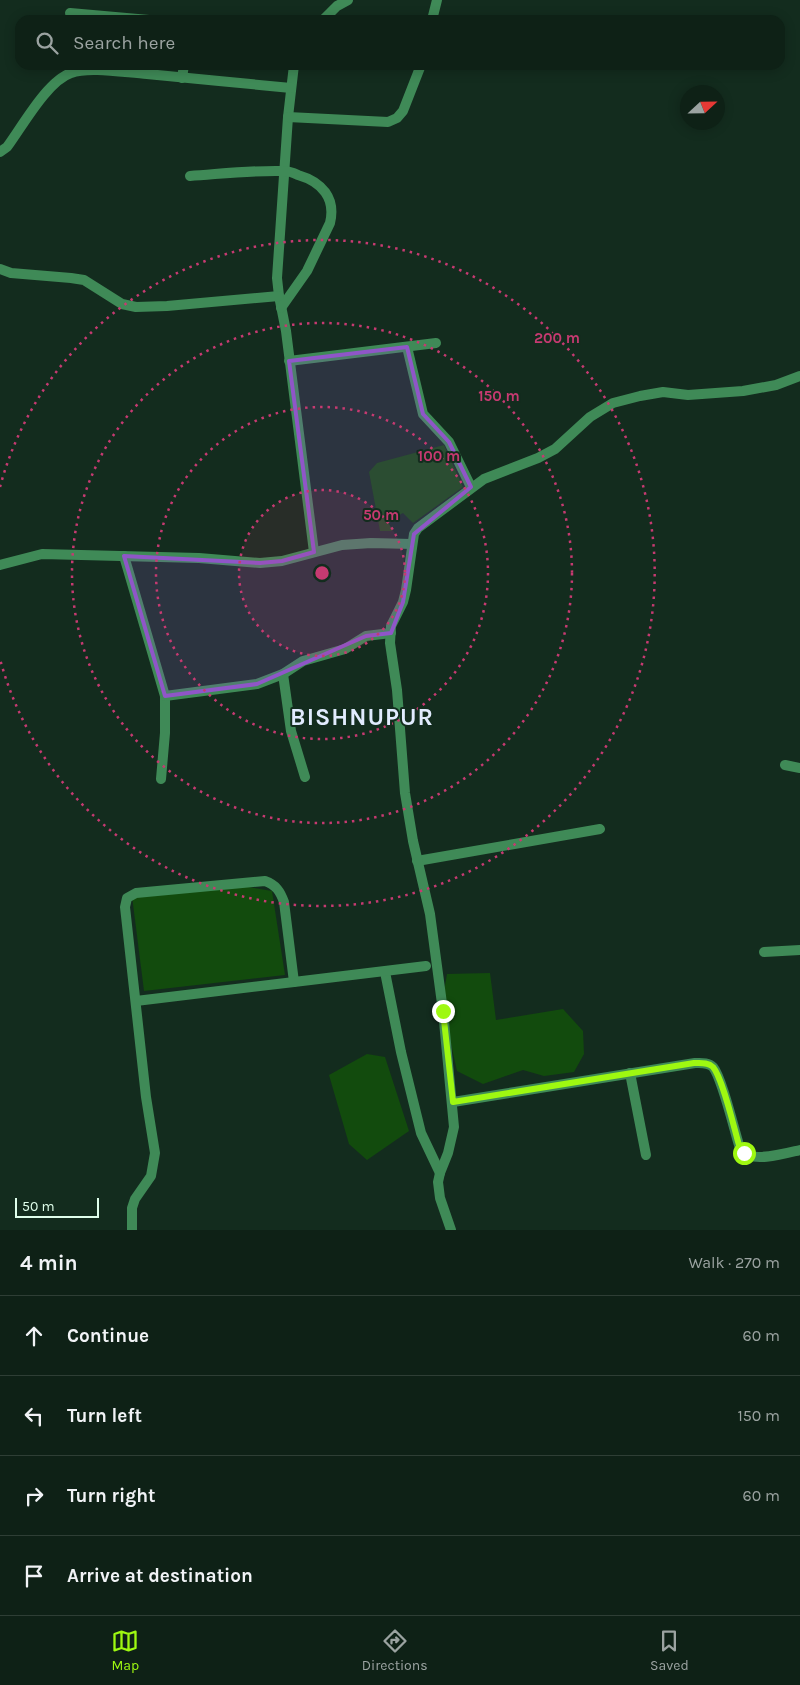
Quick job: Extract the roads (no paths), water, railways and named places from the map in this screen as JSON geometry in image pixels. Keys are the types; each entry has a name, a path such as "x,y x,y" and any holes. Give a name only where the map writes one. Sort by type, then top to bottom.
{"street":[{"path":"328,15 337,6 348,0"},
{"path":"433,15 437,0"},
{"path":"70,13 93,15"},
{"path":"0,152 7,147 58,80 71,72 87,70 122,72 291,88"},
{"path":"182,78 183,70"},
{"path":"293,70 288,117 277,278 314,552"},
{"path":"288,117 388,122 398,118 403,111 419,70"},
{"path":"190,176 285,171 309,178 327,192 331,203 332,215 330,224 307,271 281,308"},
{"path":"0,269 11,273 84,280 122,304 136,307 278,296"},
{"path":"289,361 436,343"},
{"path":"407,347 423,414 449,442 471,487"},
{"path":"451,1230 440,1198 438,1182 454,1127 453,1102 430,914 405,793 398,699 390,643 391,626 403,602 406,590 414,534 418,528 471,487 494,474 538,458 555,449 590,417 612,403 663,392 688,395 743,391 776,385 800,376"},
{"path":"0,565 42,554 199,558 260,563 282,562 342,545 371,543 412,544"},
{"path":"124,556 164,696 165,733 161,779"},
{"path":"164,696 256,684 283,674 303,661 330,655 345,649 366,636 391,633"},
{"path":"283,674 291,731 305,777"},
{"path":"785,765 800,768"},
{"path":"418,861 600,829"},
{"path":"132,1230 132,1208 135,1199 151,1176 155,1153 146,1097 125,907 127,898 136,893 265,882 273,884 280,891 284,902 294,982"},
{"path":"764,952 800,950"},
{"path":"136,1001 426,966"},
{"path":"385,972 401,1052 421,1133 440,1173"},
{"path":"453,1102 694,1063 707,1063 713,1068 719,1078 739,1145 744,1153 752,1157 760,1157 800,1150"},
{"path":"630,1074 646,1155"}],"district":[{"name":"BISHNUPUR","path":"362,717"}]}
